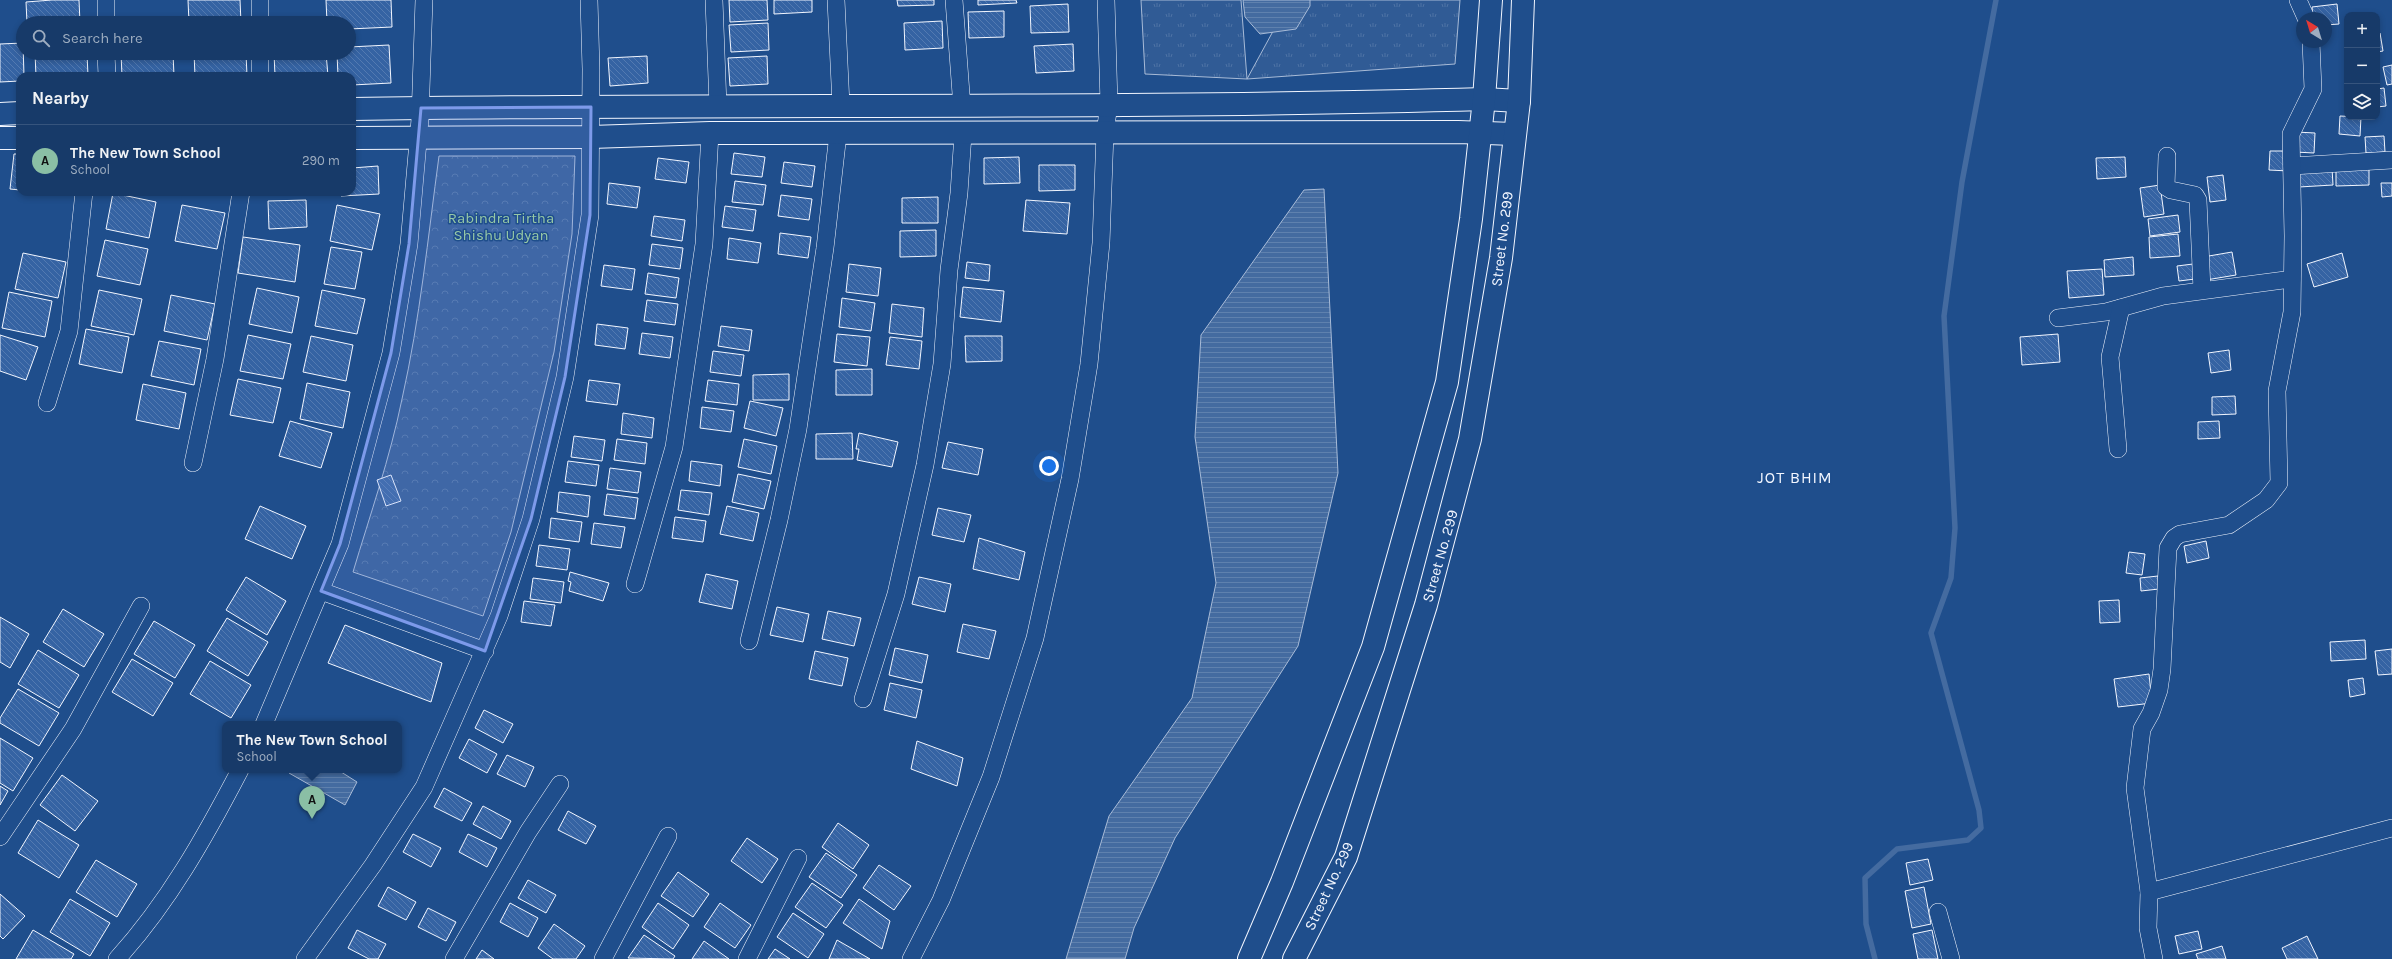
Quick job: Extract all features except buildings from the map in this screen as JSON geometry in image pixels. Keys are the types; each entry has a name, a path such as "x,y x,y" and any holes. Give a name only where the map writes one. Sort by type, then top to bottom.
{"street":[{"path":"106,0 106,16"},
{"path":"260,0 260,16"},
{"path":"265,721 340,544 391,353 409,244 419,138 424,0"},
{"path":"305,959 374,865 424,787 485,651 499,616 531,518 565,377 590,215 591,107 589,0"},
{"path":"714,0 718,106"},
{"path":"836,0 841,105"},
{"path":"954,0 962,107"},
{"path":"911,959 941,900 991,777 1035,638 1070,479 1089,364 1101,243 1105,133 1108,104 1106,0"},
{"path":"1249,959 1282,882 1373,647 1447,382 1471,219 1484,98 1491,0"},
{"name":"Street No. 299","path":"1294,959 1346,857 1424,612 1455,503 1470,439 1501,258 1514,134 1519,101 1523,0"},
{"path":"2298,0 2303,12"},
{"path":"2154,959 2148,928 2149,892 2135,788 2142,729 2151,713 2159,690 2162,669 2168,548 2174,538 2180,534 2230,525 2266,500 2279,483 2277,391 2280,365 2288,340 2292,312 2291,134 2313,88 2311,48"},
{"path":"106,60 107,72"},
{"path":"260,60 260,72"},
{"path":"356,109 841,105 962,107 1484,98 1519,101"},
{"path":"0,114 16,113"},
{"path":"356,138 591,137 710,133 963,134 1480,132 1514,134"},
{"path":"635,584 674,447 704,244 710,133"},
{"path":"749,641 779,520 798,429 824,256 838,134"},
{"path":"863,699 896,594 925,466 942,364 963,134"},
{"path":"0,138 16,138"},
{"path":"2167,156 2166,186 2171,190 2195,195 2198,200 2202,290"},
{"path":"2292,166 2392,160"},
{"path":"48,403 69,331 84,196"},
{"path":"193,463 215,359 240,196"},
{"path":"2058,318 2121,308 2163,296 2292,279"},
{"path":"2118,449 2110,357 2121,308"},
{"path":"321,591 485,651"},
{"path":"0,837 73,729 141,606"},
{"path":"117,959 144,929 207,833 238,773"},
{"path":"454,959 528,832 560,784"},
{"path":"2149,892 2392,828"},
{"path":"603,959 668,836"},
{"path":"748,959 798,858"},
{"path":"1938,912 1951,959"}],"highlighted area":[{"path":"591,107 590,215 565,377 531,519 485,651 321,591 340,544 391,353 409,244 421,108"}],"green space":[{"path":"1141,0 1241,0 1247,79 1145,74"},
{"path":"1290,0 1460,0 1455,64 1247,79"},
{"name":"Rabindra Tirtha Shishu Udyan","path":"439,156 575,156 572,234 554,352 511,532 483,616 353,572 392,443 408,369 423,278"}],"shaded area":[{"path":"1243,0 1310,0 1310,6 1296,29 1260,34 1245,17"},
{"path":"1324,189 1338,473 1298,646 1175,838 1134,928 1125,959 1066,959 1109,816 1192,698 1216,583 1195,437 1201,335 1304,190"},
{"path":"289,773 343,773 357,782 345,805"}],"waterway":[{"path":"1875,959 1866,924 1865,878 1897,849 1968,840 1981,828 1979,810 1931,633 1951,578 1955,528 1944,316 1962,182 1996,0"}],"place":[{"name":"The New Town School","path":"312,819"}],"district":[{"name":"JOT BHIM","path":"1795,477"}]}
